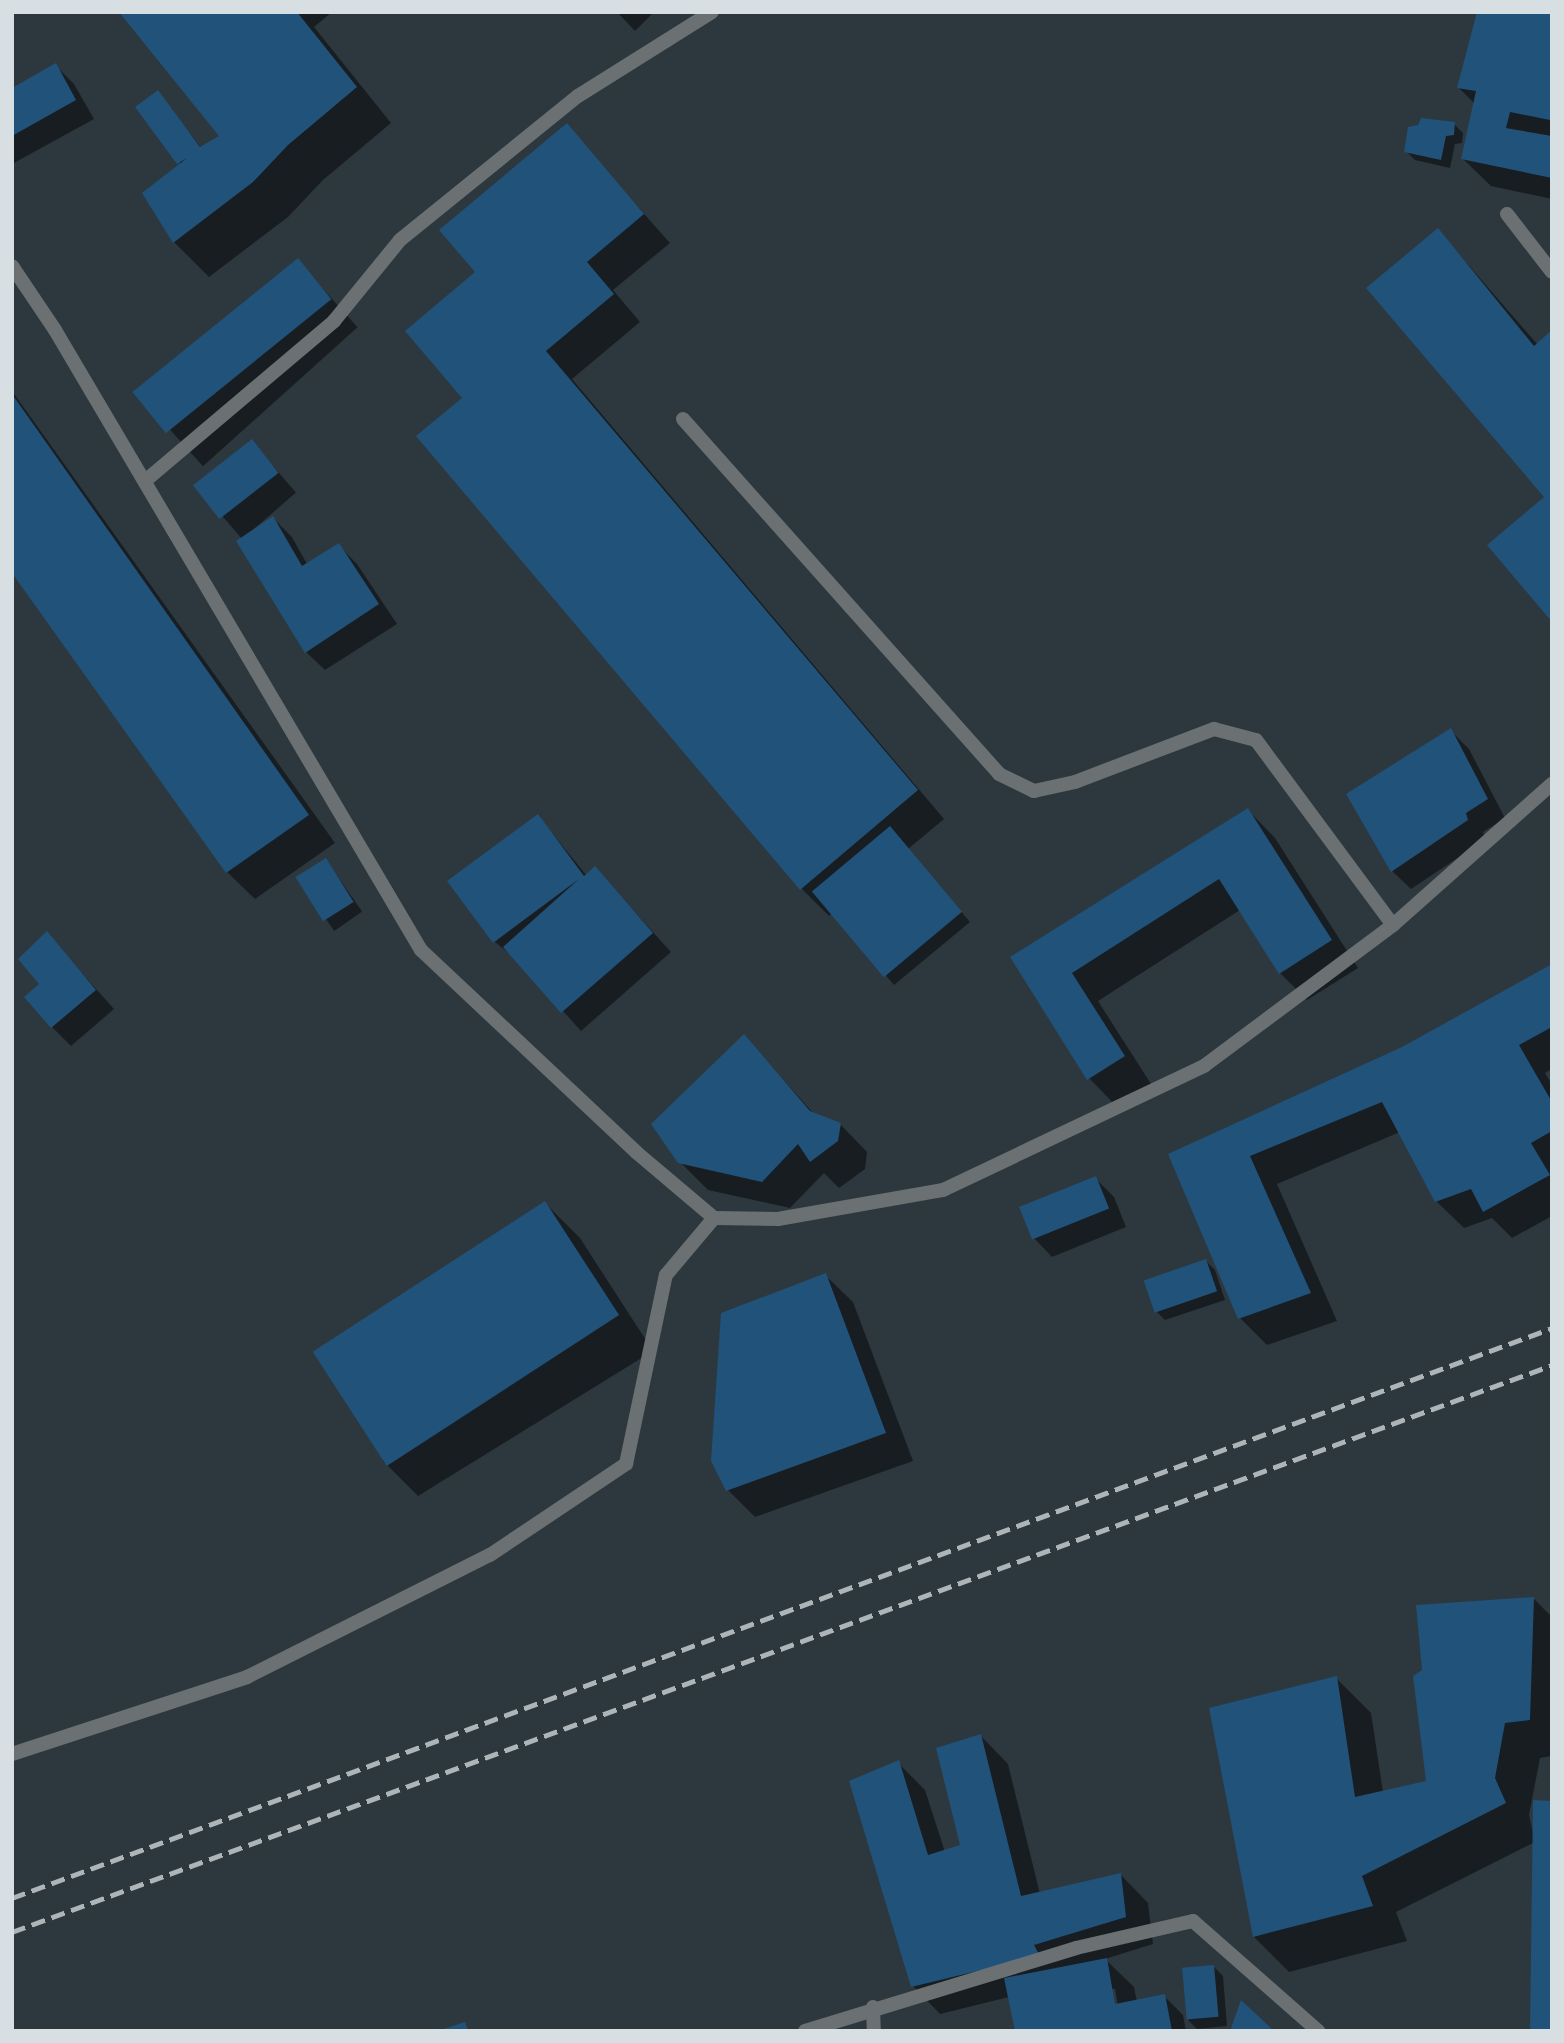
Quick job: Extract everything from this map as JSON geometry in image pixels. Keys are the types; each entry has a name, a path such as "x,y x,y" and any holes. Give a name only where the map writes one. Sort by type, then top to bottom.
{"street":[{"path":"145,481 334,321 400,240 578,96 712,12"},
{"path":"1507,214 1552,272"},
{"path":"12,266 145,481 421,950 636,1152 714,1218 778,1219 943,1190 1204,1066 1393,925 1552,784"},
{"path":"683,419 999,774 1034,791 1075,782 1214,729 1256,740 1393,925"},
{"path":"12,1754 247,1677 490,1555 626,1464 666,1275 714,1218"},
{"path":"805,2031 873,2007 1076,1948 1193,1921 1318,2031"},
{"path":"873,2007 874,2031"}],"building":[{"path":"119,12 297,12 357,87 288,145 253,182 173,243 142,193 187,158 177,164 135,107 158,90 200,147 219,136"},
{"path":"1477,12 1552,12 1550,120 1510,112 1506,128 1552,136 1552,178 1461,159 1476,91 1457,88"},
{"path":"56,63 76,100 12,136 12,88"},
{"path":"1421,118 1455,122 1454,135 1446,136 1441,160 1404,152 1408,127 1418,125"},
{"path":"567,123 644,214 587,262 614,294 546,351 918,790 800,890 416,436 462,398 405,331 475,272 439,230"},
{"path":"1438,228 1534,346 1552,330 1552,622 1487,545 1544,497 1366,288"},
{"path":"298,258 331,299 166,433 132,392"},
{"path":"12,394 309,815 226,873 12,573"},
{"path":"252,439 278,473 219,519 193,485"},
{"path":"273,516 302,566 339,543 379,604 305,653 236,541"},
{"path":"1451,728 1488,799 1466,813 1468,820 1391,872 1346,794"},
{"path":"1248,808 1332,940 1279,974 1219,879 1072,973 1125,1056 1087,1080 1010,957"},
{"path":"538,814 584,876 595,866 653,933 561,1013 503,947 579,879 493,943 447,881"},
{"path":"890,826 962,912 884,977 812,892"},
{"path":"326,858 354,902 323,921 295,877"},
{"path":"47,931 96,990 51,1028 24,997 39,984 18,959"},
{"path":"1552,964 1552,1027 1519,1045 1552,1102 1552,1131 1531,1143 1550,1175 1483,1212 1471,1189 1435,1202 1382,1102 1250,1156 1311,1293 1238,1319 1168,1154 1402,1047"},
{"path":"744,1034 810,1111 841,1123 838,1141 810,1162 798,1144 762,1182 678,1163 651,1124"},
{"path":"1096,1176 1109,1208 1032,1240 1019,1207"},
{"path":"545,1201 619,1315 387,1466 313,1352"},
{"path":"1206,1259 1217,1291 1155,1313 1144,1280"},
{"path":"826,1273 886,1433 726,1491 711,1461 721,1313"},
{"path":"1534,1597 1530,1720 1505,1723 1495,1778 1506,1803 1362,1876 1373,1906 1253,1937 1209,1708 1337,1676 1355,1797 1426,1781 1413,1676 1422,1670 1416,1605"},
{"path":"981,1734 1021,1896 1121,1873 1126,1917 1034,1945 1040,1956 911,1987 849,1781 899,1760 928,1855 960,1845 936,1748"},
{"path":"1533,1800 1552,1801 1552,2031 1530,2031"},
{"path":"1107,1958 1115,2004 1165,1994 1172,2031 1015,2031 1004,1978"},
{"path":"1214,1965 1219,2017 1187,2020 1182,1968"},
{"path":"1241,2000 1274,2031 1230,2031"},
{"path":"465,2022 468,2031 441,2031 441,2030"}],"railway":[{"path":"12,1898 1552,1328"},
{"path":"12,1932 1552,1365"}]}
